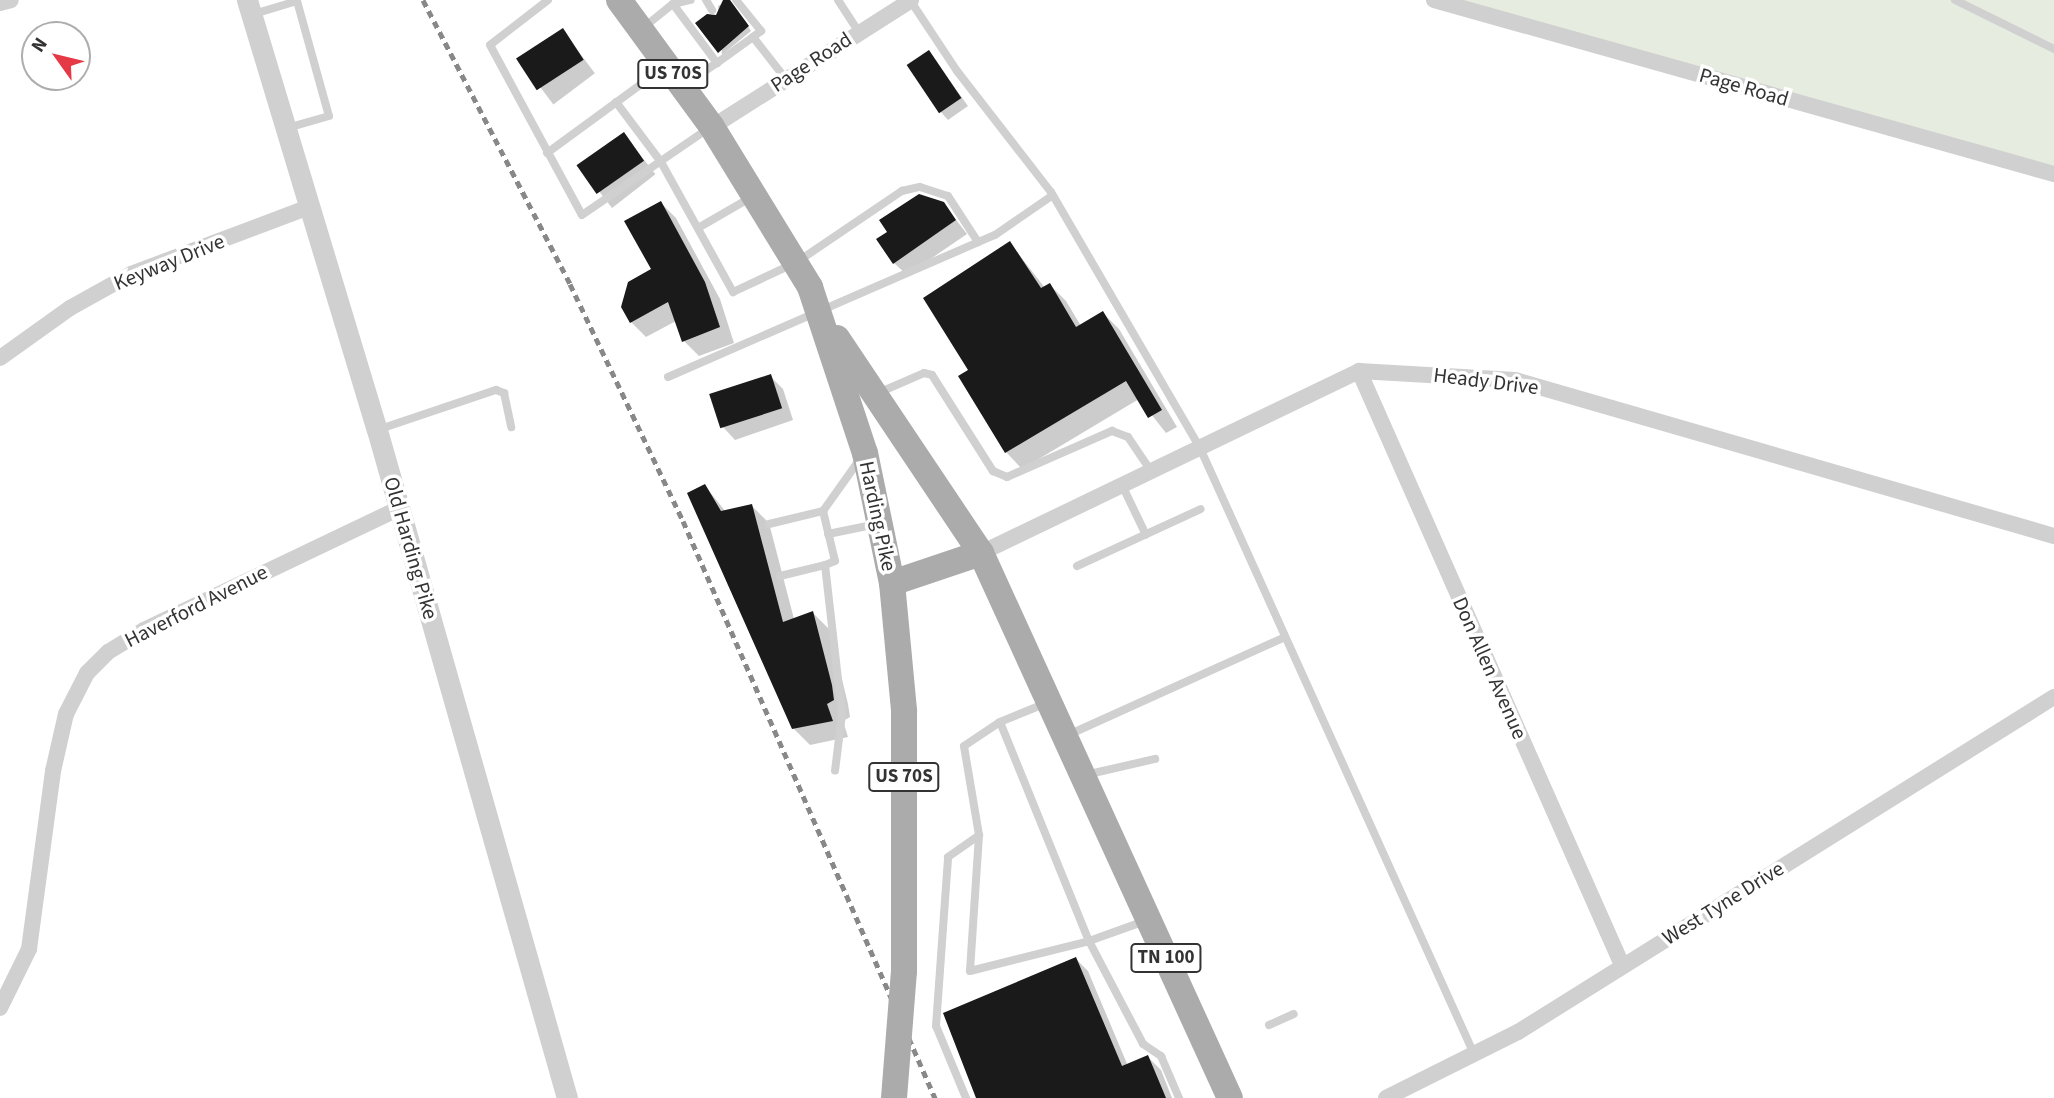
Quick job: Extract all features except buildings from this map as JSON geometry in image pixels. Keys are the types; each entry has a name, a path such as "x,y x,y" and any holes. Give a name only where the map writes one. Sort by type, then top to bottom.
{"main road":[{"name":"Harding Pike","path":"619,0 712,127 797,262 821,313 865,453 892,583 904,711 904,971 894,1098"},
{"name":"TN 100","path":"821,313 981,553 1230,1098"},
{"path":"892,583 981,553"}],"street":[{"path":"0,3 11,0"},
{"name":"Page Road","path":"712,127 858,31 911,0"},
{"name":"Page Road","path":"1434,0 2054,174"},
{"name":"Old Harding Pike","path":"249,7 312,206 567,1098"},
{"name":"Keyway Drive","path":"0,358 70,308 131,274 312,206"},
{"name":"Heady Drive","path":"981,553 1359,372 1515,380 2054,536"},
{"name":"Don Allen Avenue","path":"1359,372 1622,965"},
{"name":"Haverford Avenue","path":"0,1008 29,949 53,771 66,714 87,673 108,652 144,631 400,508"},
{"name":"West Tyne Drive","path":"1386,1098 1518,1032 2054,697"}],"lane":[{"path":"548,0 490,45 582,215 712,127"},
{"path":"640,30 673,4 691,0"},
{"path":"706,0 712,10"},
{"path":"683,88 761,31 736,0"},
{"path":"838,0 858,31"},
{"path":"911,0 957,71 1053,195 1200,448 1474,1054"},
{"path":"1955,0 2054,49"},
{"path":"249,7 297,1 329,116 287,128"},
{"path":"673,4 717,63"},
{"path":"753,37 785,78"},
{"path":"734,38 741,46"},
{"path":"547,153 666,65"},
{"path":"616,102 661,162 733,292 797,262 902,191 920,187 948,196 978,242"},
{"path":"698,228 756,195"},
{"path":"668,377 821,313 995,235 1053,195"},
{"path":"875,394 923,373 932,374 993,471 1007,477 1112,431 1128,437 1151,471"},
{"path":"377,430 496,390 504,393 511,427"},
{"path":"769,524 823,510 865,453"},
{"path":"1122,485 1146,535"},
{"path":"1077,566 1201,509"},
{"path":"780,576 835,561 823,510"},
{"path":"828,534 881,523"},
{"path":"825,565 842,714 835,771"},
{"path":"1065,737 1285,637"},
{"path":"1049,702 1000,722 964,746 979,835 970,971 1089,941 1148,920"},
{"path":"1000,722 1089,941 1143,1044 1161,1056 1180,1098"},
{"path":"1082,776 1155,759"},
{"path":"966,1098 936,1026 948,858 979,835"},
{"path":"1269,1025 1294,1014"}],"shaded area":[{"path":"1434,0 2054,0 2054,174"}],"railway":[{"path":"423,0 570,284 683,521 935,1098"}]}
